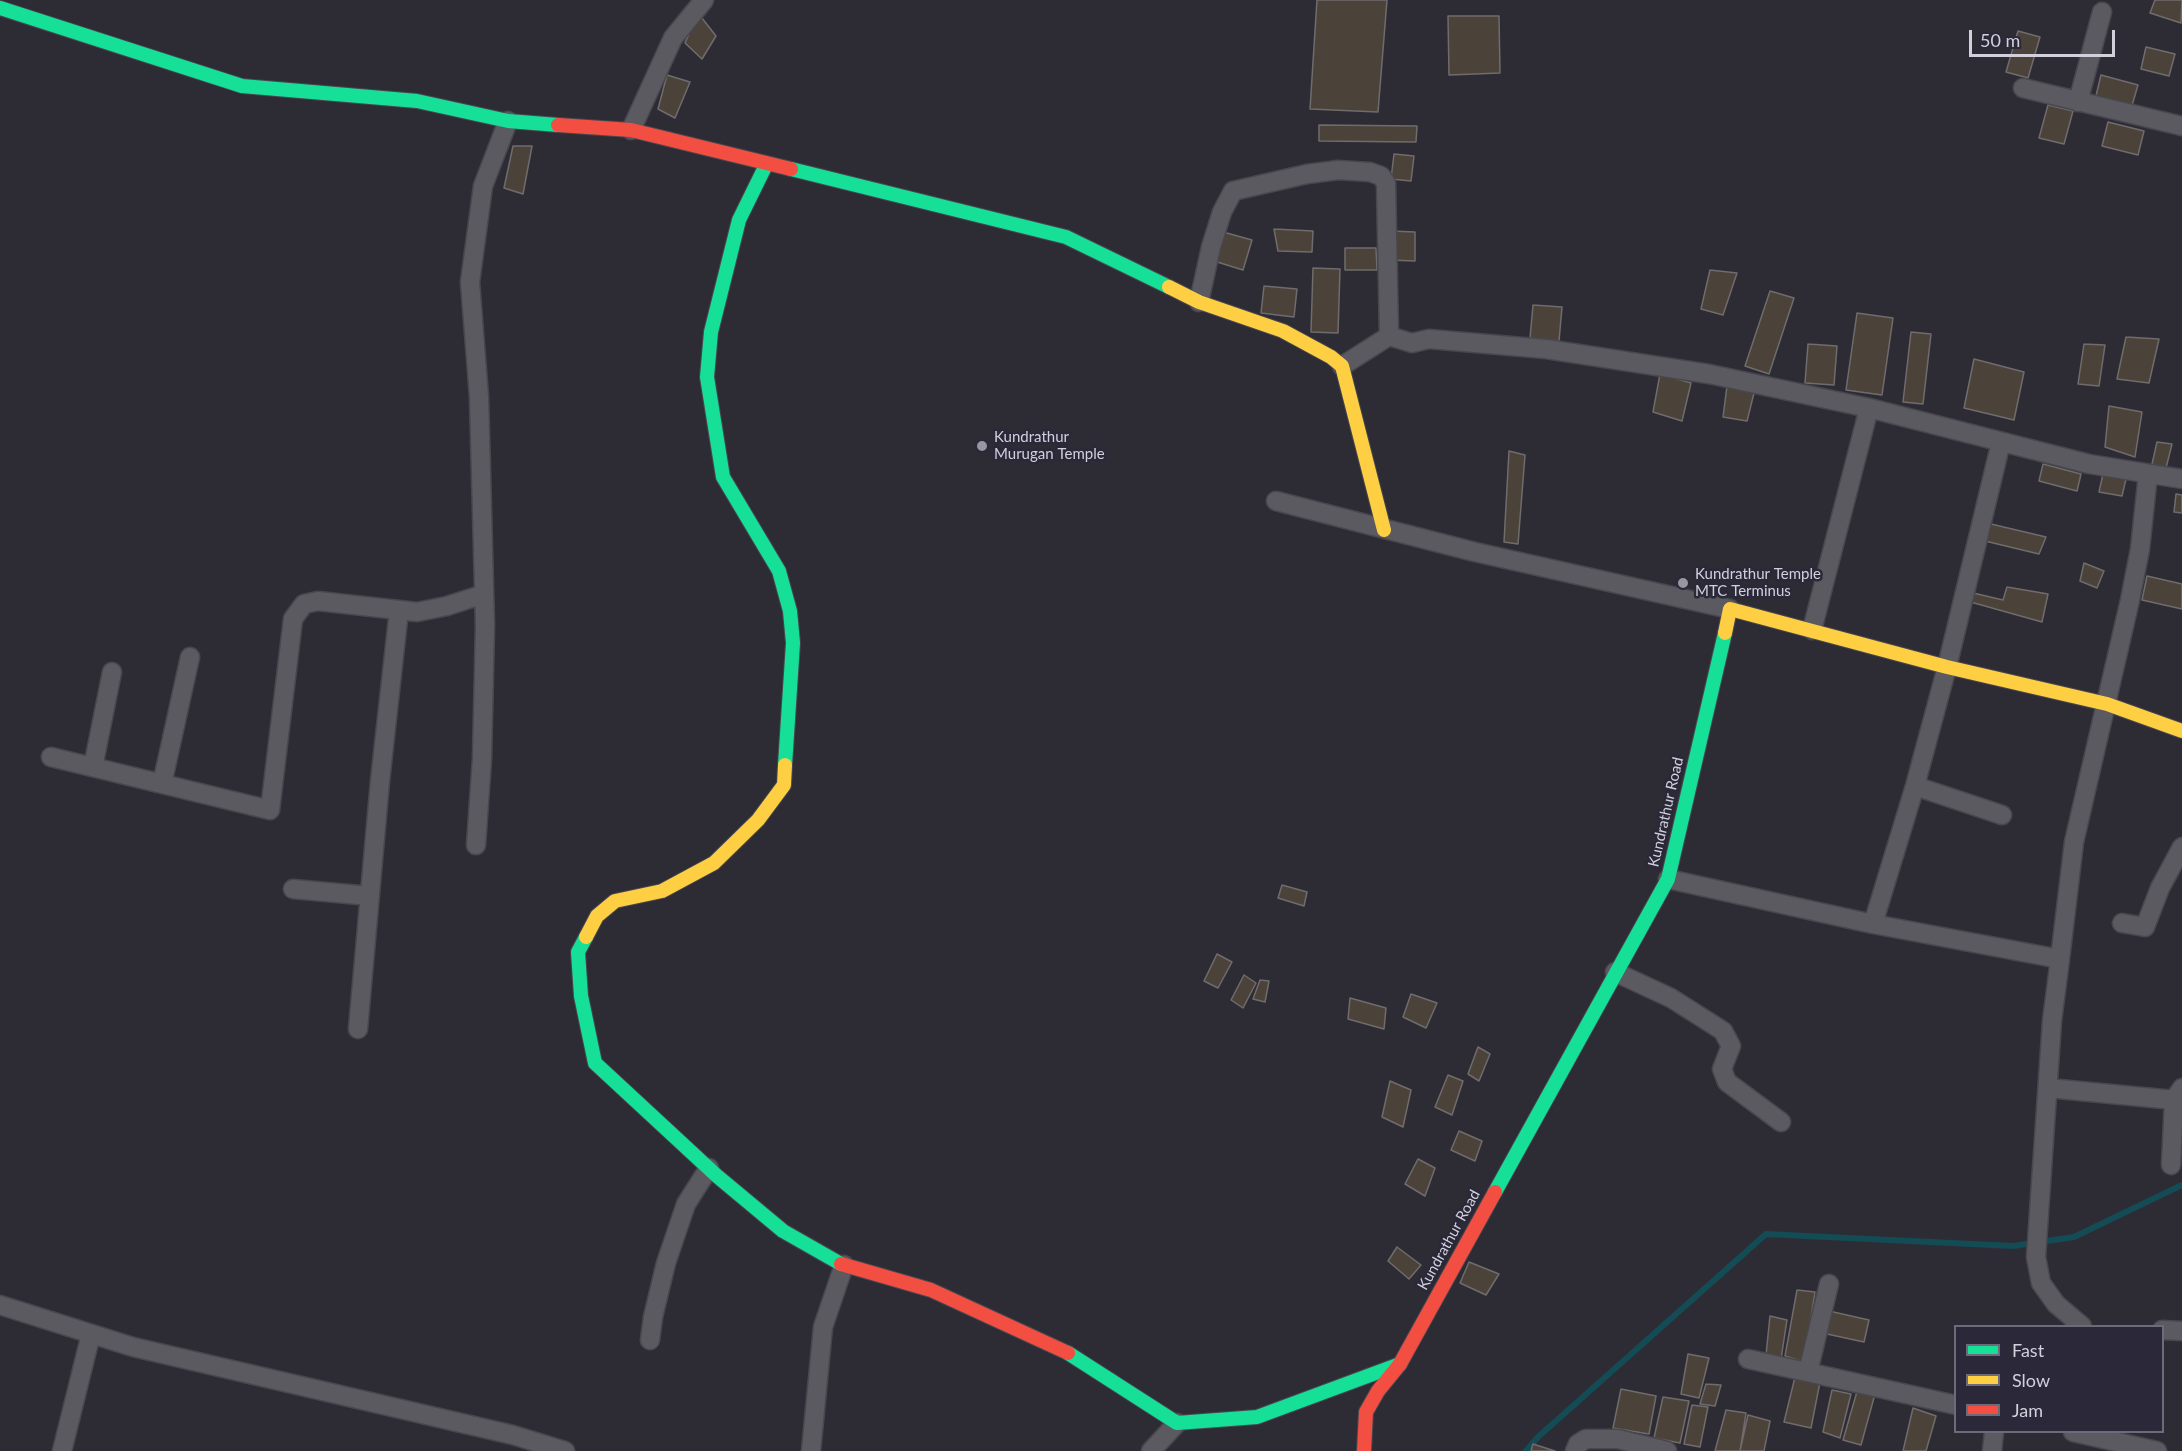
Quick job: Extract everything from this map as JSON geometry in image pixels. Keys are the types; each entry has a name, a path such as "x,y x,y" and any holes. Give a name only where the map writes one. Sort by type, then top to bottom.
{"street":[{"path":"630,130 673,38 704,0"},
{"path":"0,8 242,86 417,101 508,121 630,130 1066,237 1199,302 1283,331 1331,357 1342,366 1384,530"},
{"path":"2078,102 2102,12"},
{"path":"2023,88 2182,126"},
{"path":"476,845 483,729 484,594 479,397 470,282 483,186 508,121"},
{"path":"766,165 739,220 711,332 707,377 723,477 779,571 790,611 793,643 784,785 758,820 714,863 662,891 615,901 597,916 578,952 581,996 595,1063 709,1168 783,1231 844,1265 931,1290 1071,1355 1177,1423 1257,1417 1400,1364"},
{"path":"1199,302 1211,247 1222,212 1233,191 1307,174 1338,170 1370,172 1381,176 1386,183 1389,336"},
{"path":"1342,366 1375,342 1389,336 1412,343 1429,339 1546,349 1709,374 1869,408 2089,464 2182,479"},
{"path":"1812,630 1869,408"},
{"path":"1873,924 1915,786 1947,667 2001,442"},
{"path":"2081,1325 2056,1304 2041,1283 2036,1257 2052,1021 2074,842 2107,704 2140,549 2148,474"},
{"path":"1276,501 1384,530 1730,609 1947,667 2107,704 2182,731"},
{"path":"51,757 270,810 293,619 304,604 318,601 417,612 447,606 484,594"},
{"name":"Kundrathur Road","path":"1364,1451 1366,1412 1378,1391 1400,1364 1668,879 1730,609"},
{"path":"358,1029 399,610"},
{"path":"162,784 190,657"},
{"path":"93,767 112,672"},
{"path":"1915,786 2002,815"},
{"path":"2122,923 2145,927 2160,888 2182,847"},
{"path":"1668,879 1873,924 2061,959"},
{"path":"293,889 370,896"},
{"path":"1615,972 1671,998 1723,1031 1731,1046 1722,1074 1735,1089 1781,1122"},
{"path":"2048,1088 2178,1094 2171,1165"},
{"path":"650,1340 653,1317 686,1204 709,1168"},
{"path":"811,1451 823,1327 844,1265"},
{"path":"1808,1372 1828,1284"},
{"path":"0,1305 133,1347 513,1435 565,1451"},
{"path":"2164,1330 2182,1331"},
{"path":"62,1451 92,1334"},
{"path":"1748,1359 1954,1405"},
{"path":"1151,1451 1177,1423"},
{"path":"1992,1451 1994,1433"},
{"path":"2081,1433 2157,1451"},
{"path":"1575,1451 1578,1444 1586,1439 1618,1439 1667,1451"}],"building":[{"path":"1317,0 1387,0 1378,112 1310,109"},
{"path":"2155,0 2182,0 2181,23 2150,13"},
{"path":"698,13 716,36 702,59 685,43"},
{"path":"1448,16 1499,16 1500,73 1449,75"},
{"path":"2018,31 2040,37 2028,78 2006,72"},
{"path":"2146,47 2175,54 2169,76 2141,69"},
{"path":"667,75 690,82 675,118 658,109"},
{"path":"2101,75 2138,85 2131,109 2095,100"},
{"path":"2048,105 2073,111 2064,144 2039,138"},
{"path":"2108,122 2144,131 2138,155 2102,146"},
{"path":"1319,125 1417,126 1416,142 1319,141"},
{"path":"513,146 532,146 523,194 504,188"},
{"path":"1394,154 1414,156 1411,181 1391,179"},
{"path":"1274,229 1313,231 1312,252 1278,251"},
{"path":"1391,231 1415,232 1415,261 1390,260"},
{"path":"1223,232 1252,240 1243,270 1214,261"},
{"path":"1345,248 1376,248 1377,270 1345,270"},
{"path":"1313,268 1340,269 1338,333 1311,332"},
{"path":"1710,270 1737,273 1723,315 1701,309"},
{"path":"1264,286 1297,289 1294,317 1261,313"},
{"path":"1770,291 1794,298 1769,374 1745,366"},
{"path":"1533,305 1562,307 1559,341 1530,338"},
{"path":"1857,313 1893,318 1882,395 1846,390"},
{"path":"1911,332 1931,334 1923,404 1903,402"},
{"path":"2126,337 2159,339 2149,383 2117,379"},
{"path":"1808,344 1837,346 1834,385 1805,383"},
{"path":"2084,344 2105,345 2099,386 2078,384"},
{"path":"1974,359 2024,372 2014,420 1964,408"},
{"path":"1660,374 1691,383 1682,421 1653,412"},
{"path":"1727,386 1754,393 1747,421 1723,417"},
{"path":"2109,406 2142,412 2135,457 2105,447"},
{"path":"2157,442 2172,444 2166,468 2152,464"},
{"path":"1509,451 1525,455 1518,544 1504,542"},
{"path":"2043,464 2081,474 2077,491 2039,481"},
{"path":"2103,474 2126,479 2122,496 2099,492"},
{"path":"2176,494 2182,495 2182,513 2174,512"},
{"path":"1991,524 2046,537 2039,554 1985,541"},
{"path":"2084,563 2104,571 2097,588 2080,581"},
{"path":"2147,576 2182,584 2182,609 2142,600"},
{"path":"2007,587 2048,594 2042,622 1967,601 1969,592 2003,600"},
{"path":"1282,885 1307,892 1304,906 1278,898"},
{"path":"1217,954 1232,962 1218,988 1204,981"},
{"path":"1244,975 1256,983 1243,1008 1231,1000"},
{"path":"1260,980 1269,981 1265,1002 1253,999"},
{"path":"1411,994 1437,1003 1426,1028 1403,1017"},
{"path":"1350,998 1386,1008 1384,1029 1348,1019"},
{"path":"1478,1047 1490,1054 1479,1081 1468,1074"},
{"path":"1448,1075 1463,1081 1452,1115 1435,1107"},
{"path":"1390,1081 1411,1090 1403,1127 1382,1117"},
{"path":"1459,1131 1482,1141 1475,1161 1451,1150"},
{"path":"1418,1159 1435,1168 1425,1196 1405,1184"},
{"path":"1397,1247 1421,1265 1409,1279 1388,1261"},
{"path":"1469,1262 1499,1274 1486,1295 1460,1283"},
{"path":"1797,1290 1815,1292 1804,1362 1785,1356"},
{"path":"1829,1311 1869,1320 1864,1342 1827,1334"},
{"path":"1770,1316 1787,1320 1781,1359 1766,1355"},
{"path":"1688,1354 1709,1358 1699,1398 1681,1394"},
{"path":"1795,1377 1820,1382 1811,1428 1784,1422"},
{"path":"1706,1384 1721,1385 1715,1406 1700,1404"},
{"path":"1858,1388 1875,1394 1861,1445 1843,1440"},
{"path":"1621,1389 1656,1396 1649,1434 1613,1428"},
{"path":"1832,1390 1851,1394 1840,1438 1823,1432"},
{"path":"1663,1397 1689,1401 1680,1443 1654,1438"},
{"path":"1692,1405 1708,1407 1700,1447 1684,1444"},
{"path":"1913,1408 1936,1416 1926,1451 1903,1451"},
{"path":"1726,1410 1746,1413 1740,1451 1715,1451"},
{"path":"1748,1415 1770,1421 1764,1451 1740,1451"},
{"path":"1533,1444 1555,1451 1531,1451"}],"waterway":[{"path":"1526,1451 1538,1437 1766,1234 2013,1246 2074,1237 2182,1185"}],"traffic: fast":[{"path":"0,8 242,86 417,101 508,121 558,125"},
{"path":"766,165 739,220 711,332 707,377 723,477 779,571 790,611 793,643 785,765"},
{"path":"791,169 1066,237 1169,287"},
{"path":"1495,1192 1668,879 1725,633"},
{"path":"586,937 578,952 581,996 595,1063 717,1176 783,1231 841,1264"},
{"path":"1068,1353 1177,1423 1257,1417 1400,1364"}],"traffic: slow":[{"path":"1169,287 1199,302 1283,331 1331,357 1342,366 1384,530"},
{"path":"1725,633 1730,609 1947,667 2107,704 2182,731"},
{"path":"586,937 597,916 615,901 662,891 714,863 758,820 784,785 785,765"}],"traffic: jam":[{"path":"558,125 631,130 791,169"},
{"path":"1364,1451 1366,1412 1378,1391 1400,1364 1495,1192"},
{"path":"841,1264 931,1290 1068,1353"}],"place":[{"name":"Kundrathur Murugan Temple","path":"982,446"},
{"name":"Kundrathur Temple MTC Terminus","path":"1683,583"}]}
